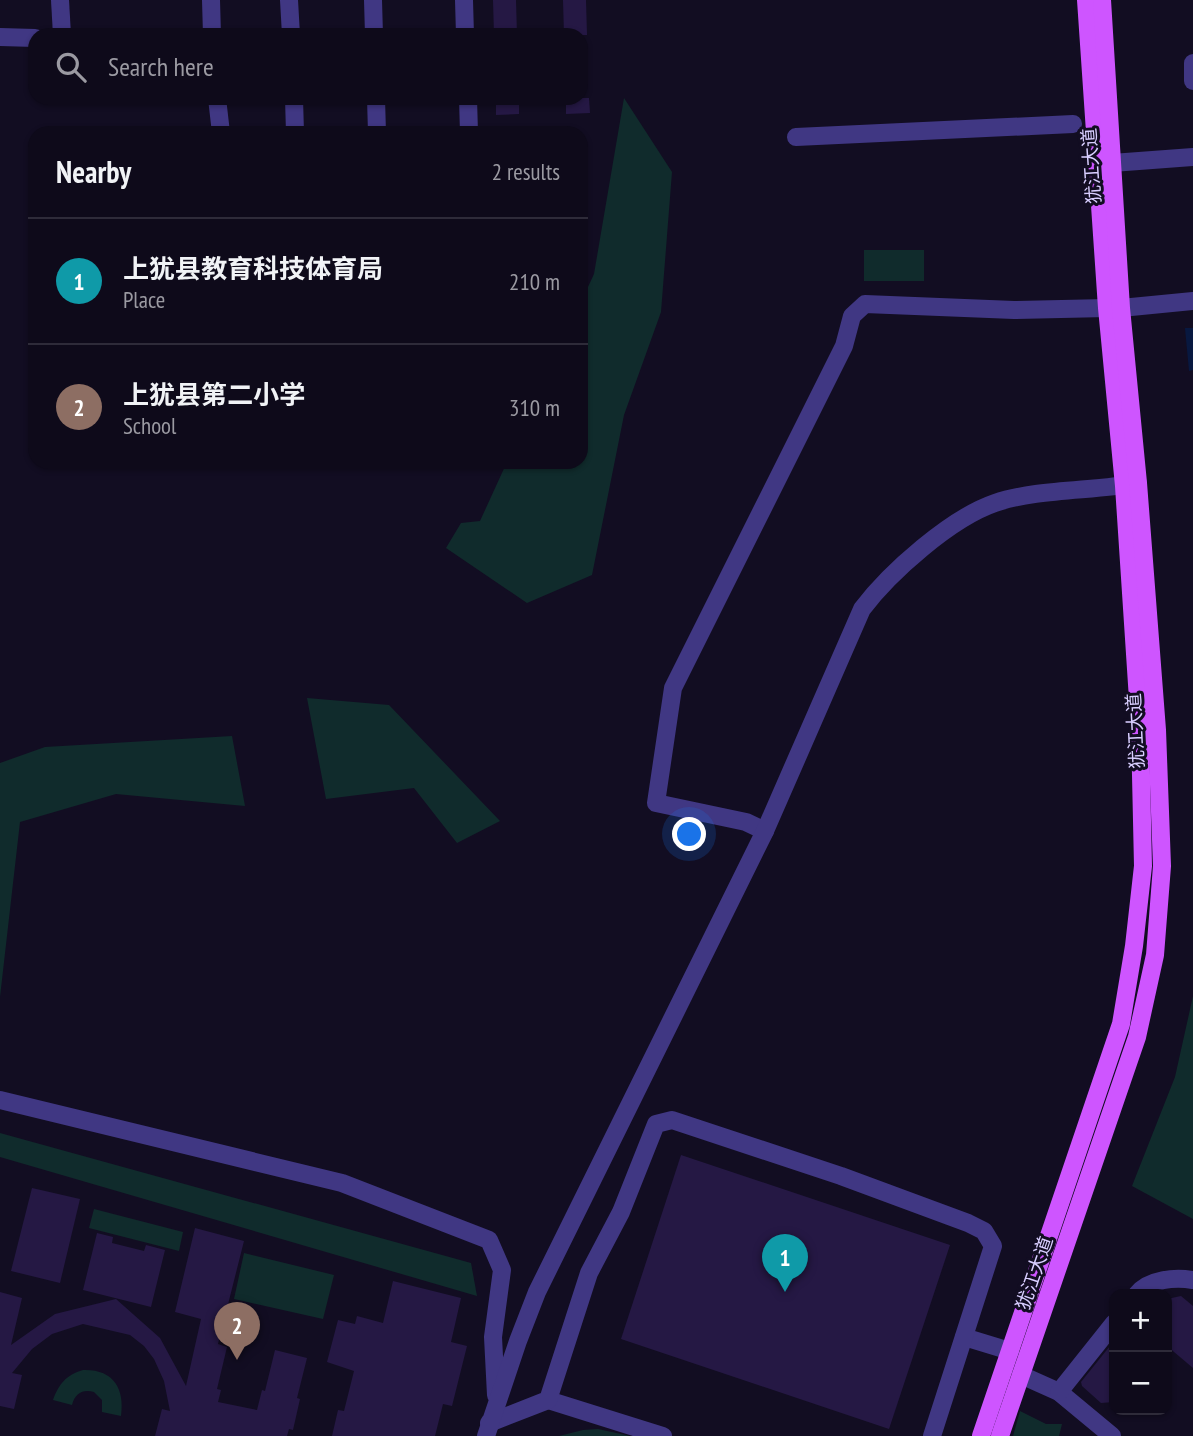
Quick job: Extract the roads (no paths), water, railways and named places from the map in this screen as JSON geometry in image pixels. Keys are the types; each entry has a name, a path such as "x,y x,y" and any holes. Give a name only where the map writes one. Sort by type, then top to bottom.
{"main road":[{"name":"犹江大道","path":"1000,1436 1137,1037 1155,956 1162,866 1157,730 1086,0"},
{"name":"犹江大道","path":"1102,0 1112,163 1114,308"},
{"name":"犹江大道","path":"981,1436 1121,1024 1134,946 1143,866 1131,484"}],"street":[{"path":"60,0 62,28"},
{"path":"211,0 212,28"},
{"path":"289,0 291,28"},
{"path":"373,0 374,28"},
{"path":"464,0 466,28"},
{"path":"0,37 28,38"},
{"path":"1193,63 1193,81"},
{"path":"218,105 219,126"},
{"path":"294,105 295,126"},
{"path":"376,105 377,126"},
{"path":"468,105 469,126"},
{"path":"796,137 1073,124"},
{"path":"1112,163 1193,157"},
{"path":"765,831 746,822 656,803 673,688 844,346 852,316 865,304 1014,310 1114,308 1193,301"},
{"path":"487,1429 537,1293 765,831 862,609 879,586 920,551 965,517 995,502 1131,484"},
{"path":"0,1100 342,1183 489,1240 502,1270 493,1337 496,1402"},
{"path":"548,1400 589,1273 621,1212 656,1124 672,1120 841,1175 985,1231 993,1246 932,1436"},
{"path":"1141,1289 1166,1279 1193,1280"},
{"path":"1059,1392 1109,1329"},
{"path":"964,1337 1010,1351"},
{"path":"1021,1375 1059,1392 1112,1436"},
{"path":"487,1429 548,1400 663,1436"}],"water":[{"path":"1185,328 1193,328 1193,370 1189,371"}],"place":[{"name":"上犹县教育科技体育局","path":"785,1292"},
{"name":"上犹县第二小学","path":"237,1360"}]}
